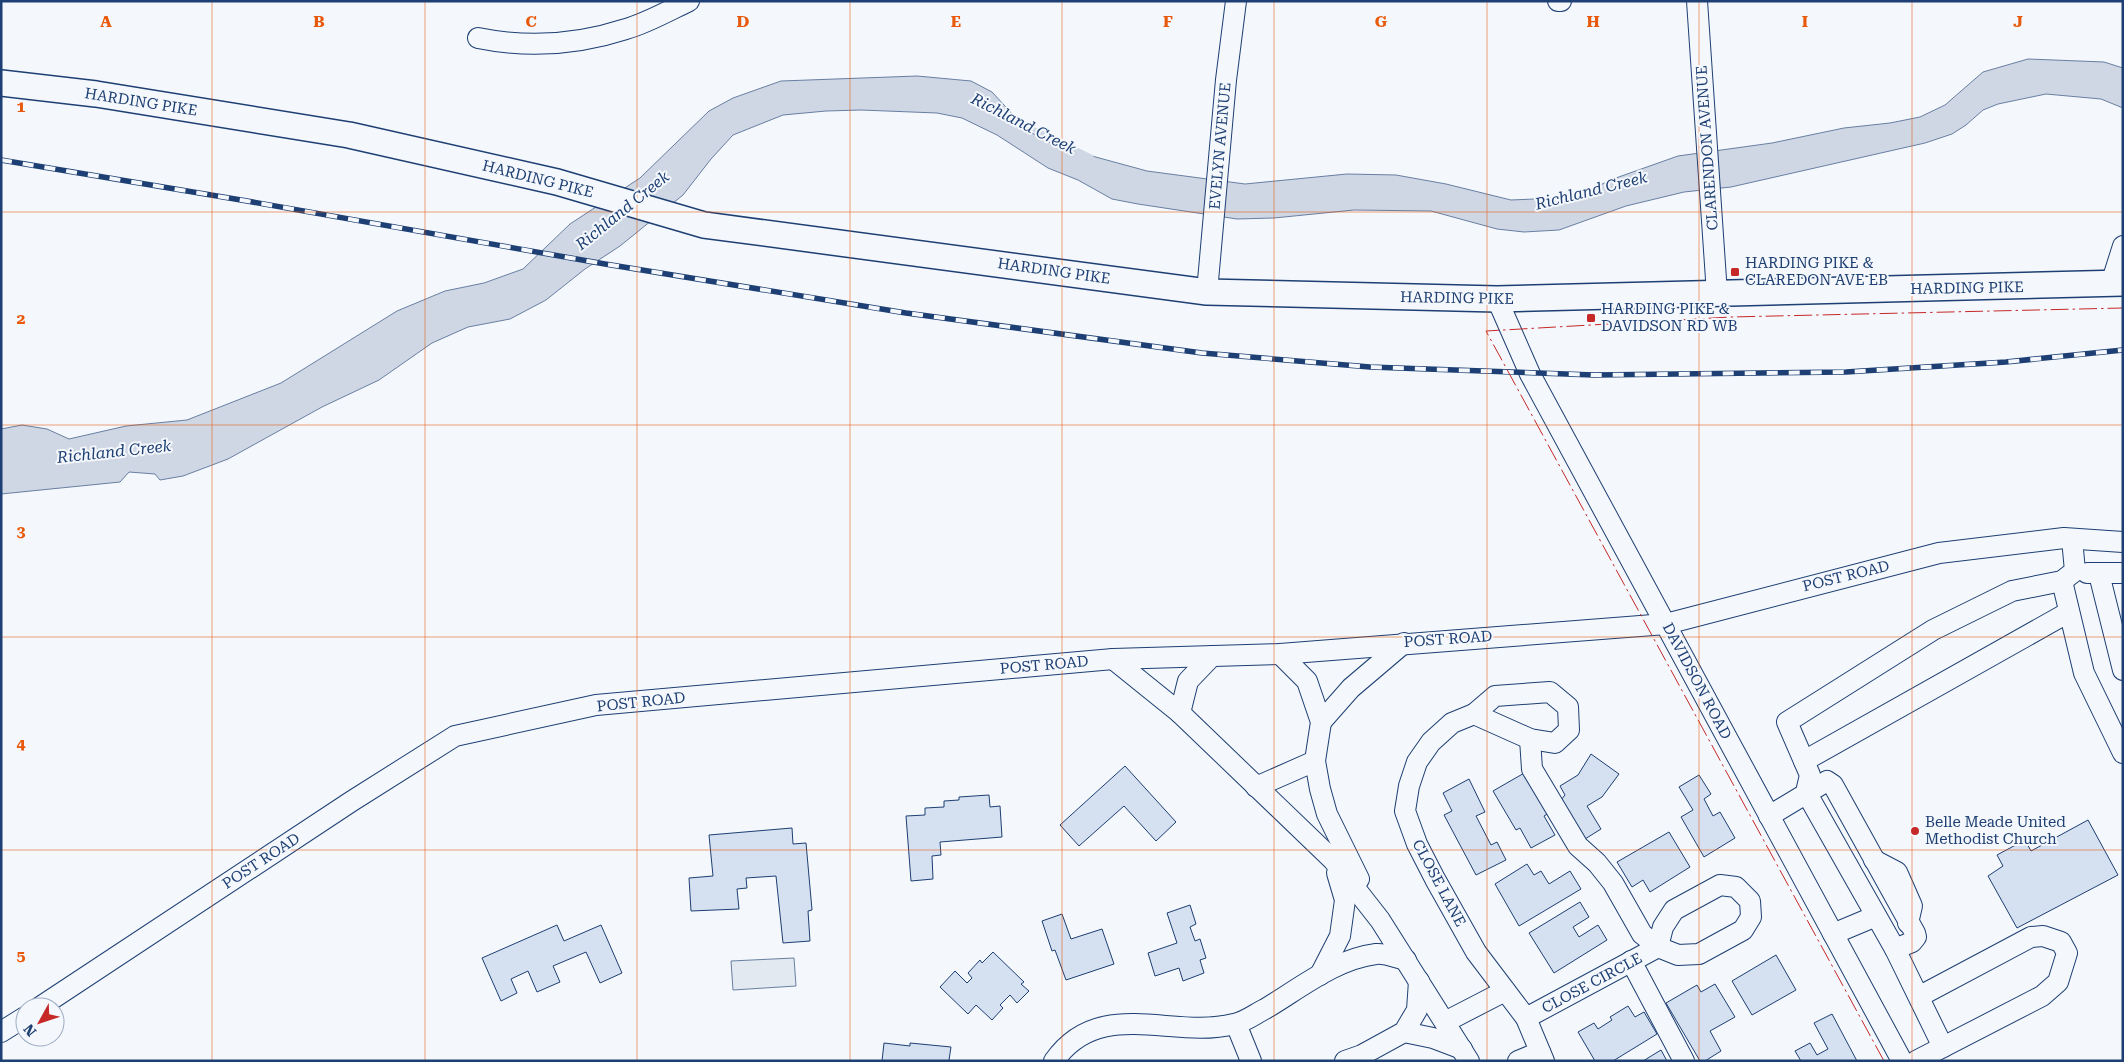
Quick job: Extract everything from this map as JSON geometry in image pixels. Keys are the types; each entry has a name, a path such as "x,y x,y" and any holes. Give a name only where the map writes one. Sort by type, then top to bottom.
{"main road":[{"name":"HARDING PIKE","path":"1,83 96,94 349,135 557,182 704,225 1207,292 1497,299 2117,284"}],"street":[{"path":"478,38 523,45 593,38 627,29 689,1"},
{"name":"EVELYN AVENUE","path":"1207,292 1226,80 1236,1"},
{"name":"CLARENDON AVENUE","path":"1697,1 1717,294"},
{"path":"2117,284 2123,246"},
{"name":"DAVIDSON ROAD","path":"1497,299 1530,374 1902,1061"},
{"path":"2072,538 2068,576 2069,612 2084,673 2123,753"},
{"name":"POST ROAD","path":"55,997 344,806 455,736 596,705 1113,659 1280,654 1666,624 1939,553 2072,538 2123,542"},
{"path":"1943,1047 1920,996 1895,949 1806,792 1810,775 1787,722 1933,630 2012,592 2068,576 2123,573"},
{"path":"2099,574 2123,670"},
{"path":"1804,761 2069,612"},
{"path":"1321,722 1351,688 1404,643"},
{"path":"1280,654 1307,681 1321,722 1315,761 1327,814 1380,920"},
{"path":"1180,713 1188,681 1212,656"},
{"path":"1113,659 1180,713 1333,860 1380,920 1466,1055"},
{"name":"CLOSE LANE","path":"1474,714 1530,739 1554,743 1569,730 1568,707 1550,692 1495,696 1474,714 1452,723 1431,742 1417,762 1409,786 1405,811 1417,844 1476,952 1526,1018 1542,1056"},
{"path":"1530,739 1532,769 1578,846 1597,863 1613,883 1642,934 1658,947"},
{"path":"1256,787 1315,761"},
{"path":"1770,816 1826,781 1833,785 1916,937 1912,942 1895,949"},
{"path":"1320,974 1340,936 1345,900 1333,860"},
{"name":"CLOSE CIRCLE","path":"1526,1018 1658,947 1664,927 1674,910 1720,885 1736,887 1750,901 1751,918 1743,930 1699,954 1678,955 1658,947"},
{"path":"1833,934 1876,916"},
{"path":"1916,1061 2042,996 2058,982 2067,953 2061,942 2043,936 2031,937 1920,996"},
{"path":"1054,1061 1072,1041 1089,1030 1107,1025 1121,1024 1211,1028 1236,1024 1320,974 1354,959 1378,953 1406,960"},
{"path":"1630,962 1684,1061"},
{"path":"1345,1061 1362,1055 1404,1032 1417,1010 1419,981"},
{"path":"1446,1022 1504,990"},
{"path":"1,1032 15,1023"},
{"path":"1236,1024 1251,1061"},
{"path":"1404,1032 1433,1038 1466,1055"},
{"path":"1518,1061 1542,1056"}],"shaded area":[{"path":"794,958 796,986 733,990 731,961"}],"water":[{"path":"2028,59 2104,62 2123,68 2123,108 2101,99 2046,94 1998,104 1983,110 1952,134 1925,143 1731,187 1684,192 1626,206 1559,230 1524,232 1497,229 1431,211 1354,210 1274,218 1237,219 1138,204 1112,199 1078,180 1048,168 997,135 962,118 937,113 861,110 783,115 733,135 711,159 683,195 620,246 585,269 546,300 510,319 468,327 432,343 379,380 322,407 228,459 183,476 160,480 155,474 129,472 120,482 1,494 1,429 22,425 47,429 69,439 126,426 187,420 281,383 397,311 445,291 484,283 523,269 570,224 640,178 709,111 733,98 781,81 917,76 971,81 992,92 1028,131 1059,147 1147,171 1245,184 1347,174 1396,175 1446,184 1511,200 1558,198 1583,193 1613,179 1678,156 1772,143 1844,128 1890,123 1920,117 1945,105 1983,72"}],"building":[{"path":"1591,754 1619,774 1602,797 1587,806 1601,829 1585,839 1561,800 1565,795 1560,786 1578,775"},
{"path":"1125,766 1176,822 1156,841 1124,806 1079,846 1060,825"},
{"path":"1526,772 1549,813 1544,816 1555,835 1531,848 1520,828 1516,830 1493,791"},
{"path":"1699,775 1711,794 1704,799 1713,816 1720,812 1735,838 1704,857 1681,817 1693,810 1679,787"},
{"path":"1469,779 1485,812 1476,816 1491,845 1497,842 1506,860 1476,875 1444,815 1452,811 1443,793"},
{"path":"989,795 990,807 1000,806 1002,837 940,842 941,855 932,856 933,879 911,881 906,816 925,815 925,808 944,807 944,801 959,800 959,797"},
{"path":"2088,820 2118,875 2017,928 1988,876 2003,866 1997,855 2025,840 2031,851"},
{"path":"792,828 793,844 806,843 812,910 808,911 810,941 783,943 776,876 746,878 747,888 737,889 739,909 691,911 689,878 713,876 709,835"},
{"path":"1669,832 1690,867 1650,892 1643,880 1632,887 1617,862"},
{"path":"1527,864 1534,875 1541,871 1549,884 1570,871 1581,889 1519,926 1495,884"},
{"path":"1580,902 1589,917 1573,927 1579,937 1598,925 1607,940 1554,973 1529,933"},
{"path":"1190,905 1196,924 1190,927 1195,941 1200,939 1206,958 1200,960 1204,973 1183,981 1179,968 1155,976 1148,953 1177,943 1167,913"},
{"path":"1062,914 1071,939 1102,929 1114,964 1066,980 1055,950 1052,951 1042,921"},
{"path":"557,925 564,941 601,925 622,973 600,983 586,952 553,966 560,982 537,992 528,971 511,979 517,993 501,1001 482,958"},
{"path":"993,952 1024,982 1021,984 1029,991 1017,1003 1010,995 1000,1005 1003,1008 992,1020 976,1005 968,1014 940,987 955,971 967,983 972,978 968,973 980,960 982,963"},
{"path":"1776,955 1796,990 1752,1015 1732,981"},
{"path":"1715,984 1735,1017 1710,1031 1721,1051 1705,1061 1700,1061 1666,1003 1697,985 1701,992"},
{"path":"1628,1006 1635,1017 1644,1012 1657,1034 1613,1061 1595,1061 1578,1032 1594,1023 1598,1029 1612,1020 1610,1017"},
{"path":"1832,1014 1857,1061 1801,1061 1795,1051 1810,1043 1817,1055 1828,1049 1814,1023"},
{"path":"884,1043 910,1046 910,1043 951,1047 949,1060 951,1061 882,1061"},
{"path":"1661,1050 1667,1061 1643,1061"}],"waterway":[{"name":"Richland Creek","path":"1016,121 1091,157"}],"railway":[{"path":"1,160 605,264 906,313 1202,353 1370,367 1594,375 1846,372 2006,362 2123,350"}],"power":[{"path":"1884,1061 1486,331 1731,317 2123,308"}],"place":[{"name":"HARDING PIKE & CLAREDON AVE EB","path":"1735,272"},
{"name":"HARDING PIKE & DAVIDSON RD WB","path":"1591,318"},
{"name":"Belle Meade United Methodist Church","path":"1915,831"}]}
